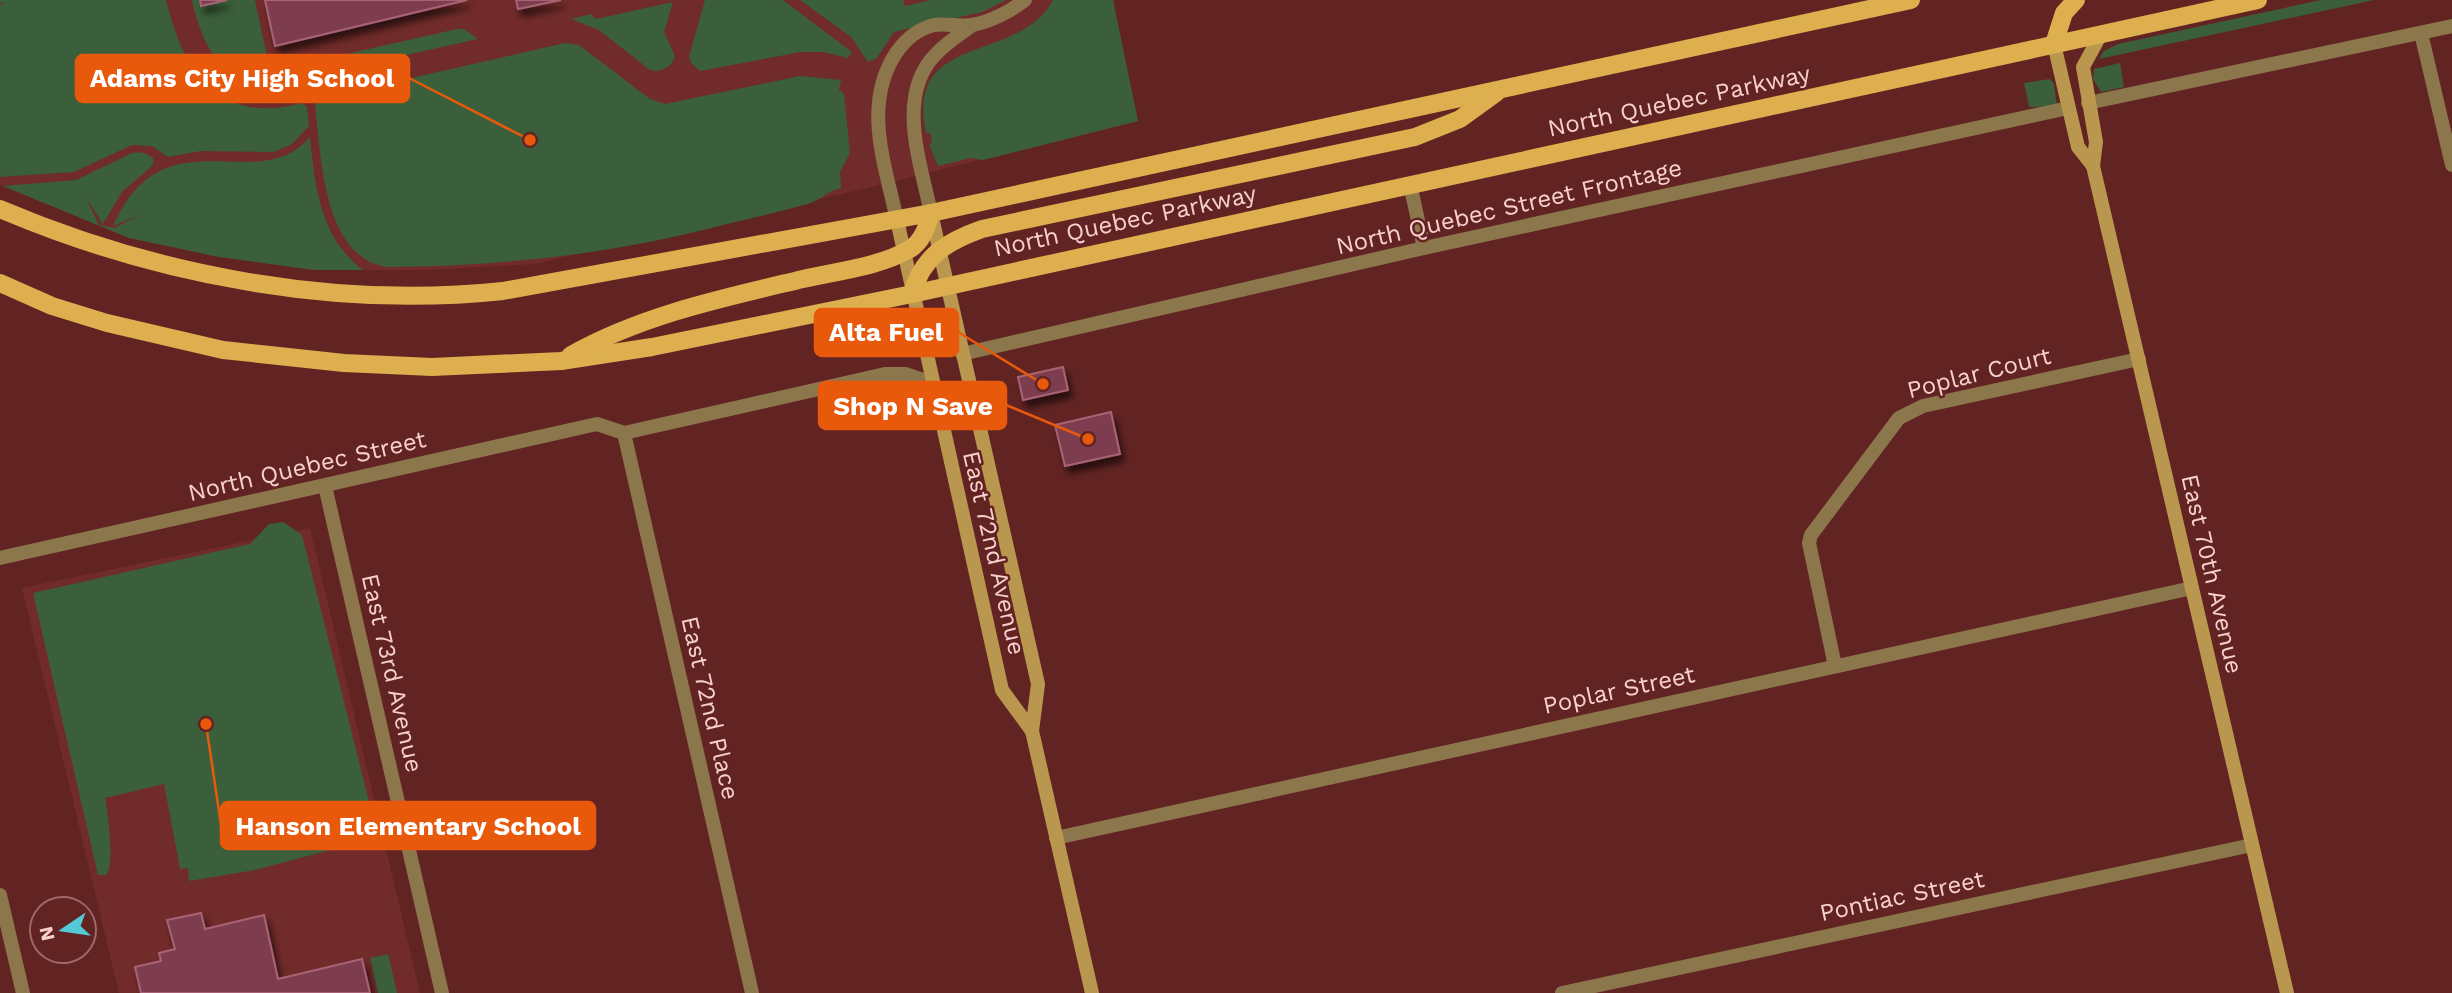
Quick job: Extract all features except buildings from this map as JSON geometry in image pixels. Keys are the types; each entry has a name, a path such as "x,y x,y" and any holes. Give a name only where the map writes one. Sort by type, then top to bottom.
{"main road":[{"name":"North Quebec Parkway","path":"0,209 125,255 206,273 323,290 472,295 540,286 932,213 1911,0"},
{"path":"2054,44 2064,13 2076,0"},
{"name":"North Quebec Parkway","path":"0,283 52,306 107,323 223,350 344,363 432,367 562,361 652,347 912,293 2258,0"},
{"name":"East 70th Avenue","path":"2101,34 2083,67 2096,142 2093,166 2287,993"},
{"name":"East 70th Avenue","path":"2054,44 2078,147 2093,166"},
{"path":"912,293 923,265 939,250 961,236 982,229 1415,137 1460,119 1499,91"},
{"path":"562,361 588,346 660,316 904,252 920,240 932,213"},
{"name":"East 72nd Avenue","path":"932,213 1038,684 1032,732 1092,993"},
{"name":"East 72nd Avenue","path":"897,220 1002,690 1032,732"}],"street":[{"name":"East 72nd Avenue","path":"932,213 913,123 914,100 919,81 936,53 972,25 1002,14 1025,0"},
{"name":"East 72nd Avenue","path":"897,220 877,128 877,97 882,77 901,45 916,32 935,25 972,25"},
{"path":"2088,103 2452,26"},
{"path":"2421,33 2452,165"},
{"name":"North Quebec Street Frontage","path":"962,354 1424,248 2068,108"},
{"path":"1410,184 1424,248"},
{"name":"Poplar Court","path":"1835,666 1809,543 1811,536 1899,418 1923,405 2139,359"},
{"path":"624,433 885,374 905,374 932,383"},
{"name":"North Quebec Street","path":"0,558 597,424 624,433"},
{"name":"East 72nd Place","path":"624,433 752,993"},
{"name":"East 73rd Avenue","path":"325,486 442,993"},
{"name":"Poplar Street","path":"1056,838 2192,588"},
{"name":"Pontiac Street","path":"1562,993 2252,845"},
{"path":"0,895 23,993"}],"shaded area":[{"path":"0,0 1113,0 1138,121 842,194 534,264 425,270 314,270 219,257 129,238 0,185"},
{"path":"310,528 420,993 119,993 98,905 98,895 96,895 22,588"}],"green space":[{"path":"0,0 166,0 183,49 209,87 227,99 248,107 273,108 302,103 307,107 309,126 292,144 274,152 201,151 168,157 152,146 132,145 74,172 0,177 0,5 4,2 0,3"},
{"path":"192,0 199,0 201,7 229,0 255,0 267,57 289,53 295,55 301,73 297,80 255,81 238,76 225,67 205,40"},
{"path":"705,0 783,0 852,52 848,58 823,52 801,52 700,71 691,63 689,57"},
{"path":"800,0 903,0 905,6 931,0 1006,0 982,12 894,32 877,58 868,62 851,37"},
{"path":"1053,0 1113,0 1138,121 983,160 970,158 938,166 929,144 932,143 930,133 926,133 924,100 932,78 947,63 1015,34 1036,20"},
{"path":"2321,0 2374,0 2099,59 2104,51 2118,44"},
{"path":"673,2 664,32 675,56 669,66 658,71 650,70 599,30 571,19 591,14 596,19"},
{"path":"464,29 478,39 316,75 309,71 311,62"},
{"path":"565,43 579,45 650,99 665,104 800,76 841,80 839,90 844,94 850,153 840,172 841,188 808,204 699,231 622,247 545,258 389,267 367,260 350,246 338,226 324,176 315,106 320,99"},
{"path":"2120,63 2124,87 2101,92 2093,79 2094,69"},
{"path":"2050,79 2054,84 2057,106 2029,107 2024,83"},
{"path":"310,137 314,175 322,210 337,242 363,270 314,270 219,257 129,238 3,186 76,180 132,153 146,154 153,158 153,165 122,192 103,224 86,198 99,225 114,228 140,215 113,226 134,191 158,172 184,163 264,161 288,154"},
{"path":"283,522 302,535 377,833 357,837 357,843 255,870 189,881 188,868 180,869 164,784 105,798 110,862 106,875 98,875 33,593 250,544 269,524"},
{"path":"388,954 397,993 378,993 370,958"}],"place":[{"name":"Adams City High School","path":"530,140"},
{"name":"Alta Fuel","path":"1043,384"},
{"name":"Shop N Save","path":"1088,439"},
{"name":"Hanson Elementary School","path":"206,724"}]}
